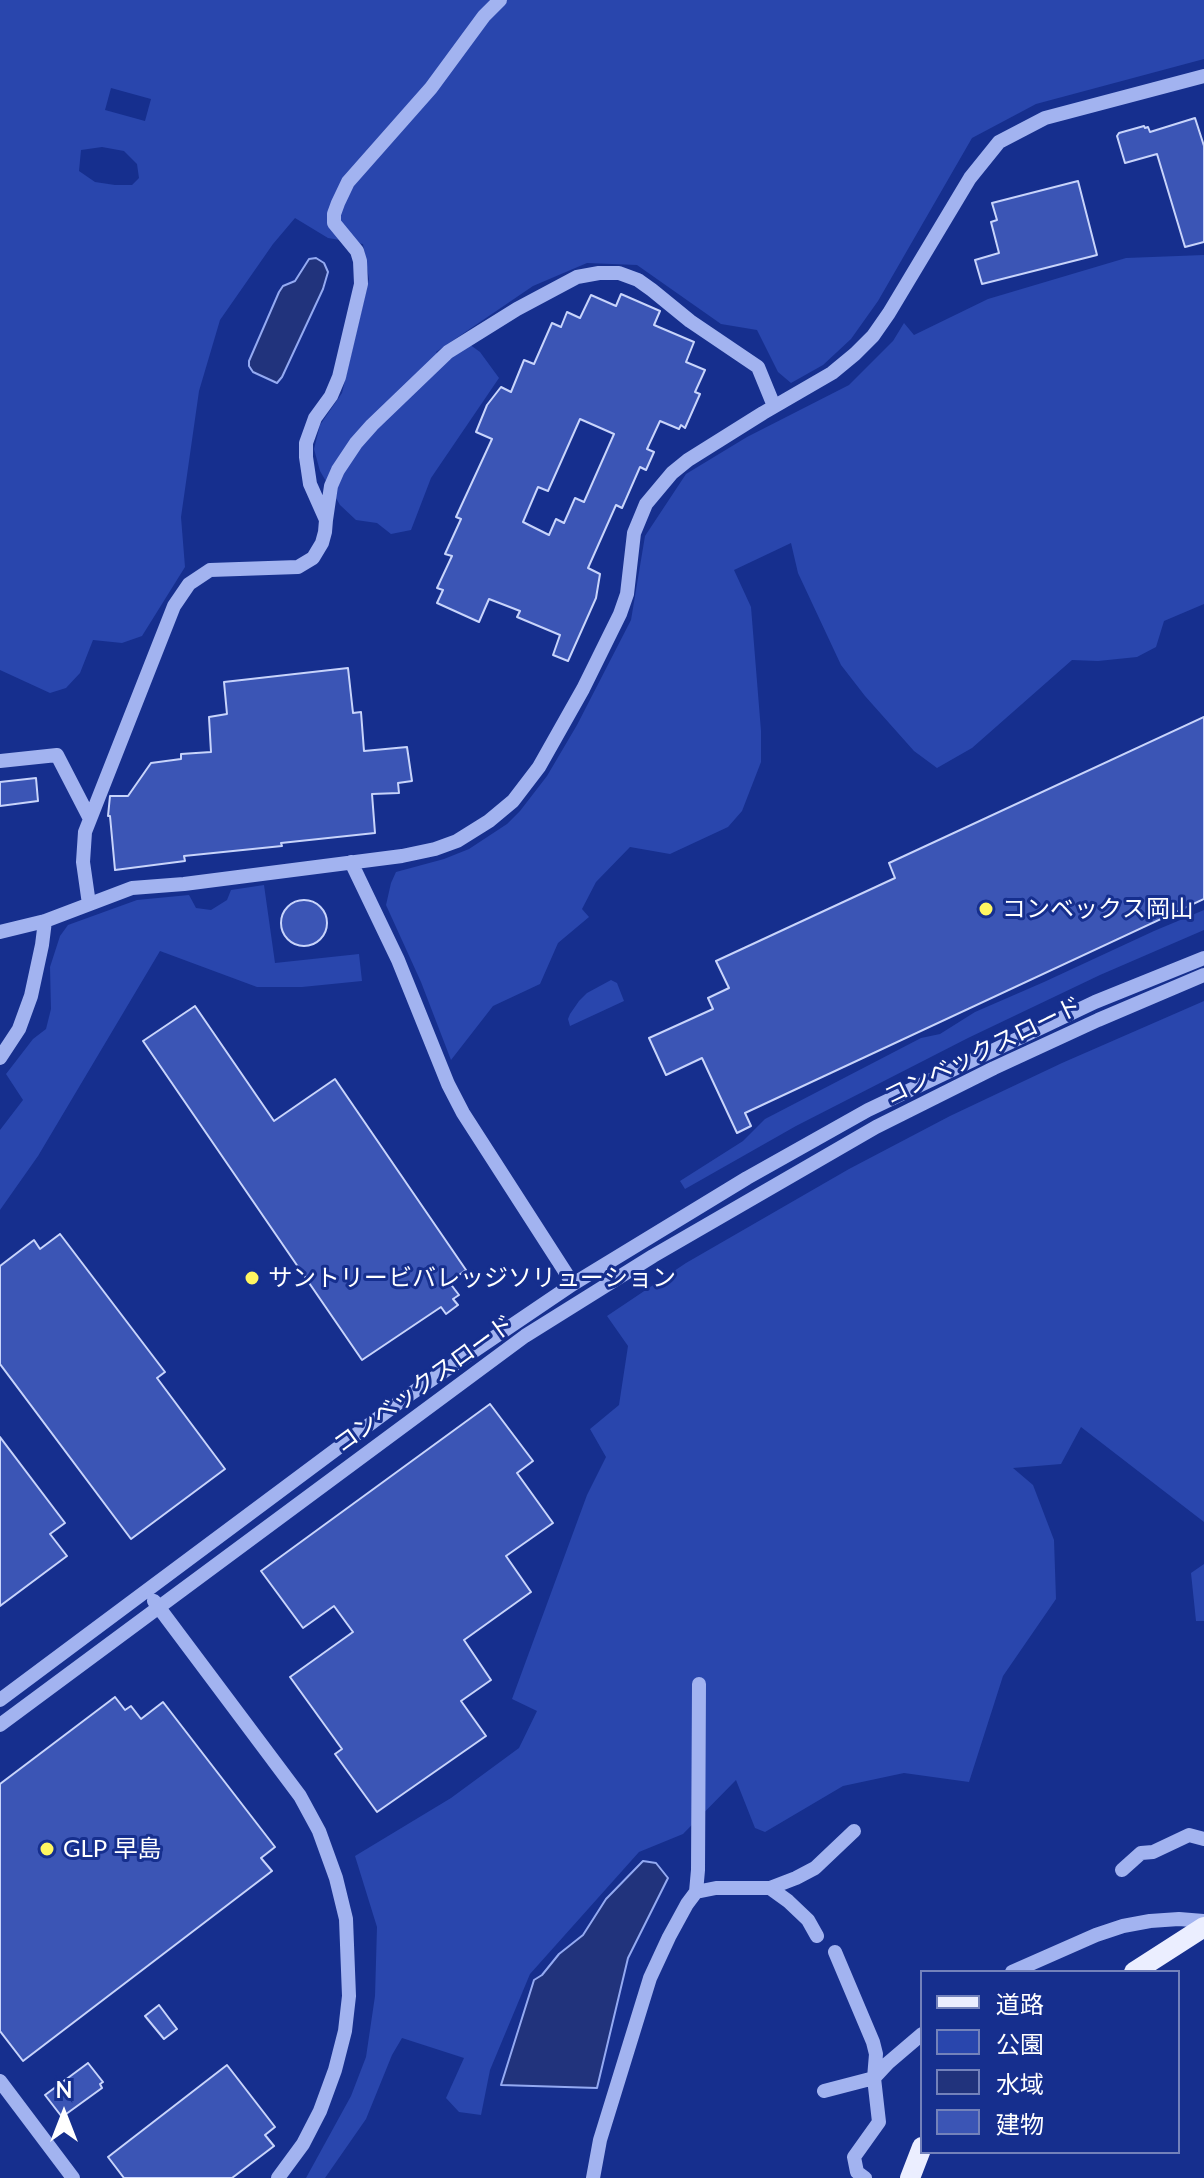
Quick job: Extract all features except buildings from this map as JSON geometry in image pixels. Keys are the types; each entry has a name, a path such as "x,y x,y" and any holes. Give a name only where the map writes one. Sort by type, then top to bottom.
{"main road":[{"path":"1137,1970 1204,1924"},
{"path":"910,2178 920,2152"}],"street":[{"path":"326,520 310,484 306,443 315,418 331,396 339,377 361,284 357,251 339,232 334,223 334,214 348,182 431,88 484,16 500,0"},
{"path":"0,932 45,921 132,888 402,856 435,849 457,841 489,821 513,801 539,767 583,689 627,594 634,533 646,504 672,473 688,460 832,373 873,336 970,178 999,142 1045,118 1204,76"},
{"path":"89,904 83,862 89,817 174,606 189,584 210,570 298,567 306,563 318,551 325,532 331,486 356,443 448,352 517,309 577,277 619,273 638,280 690,321 758,367 778,404"},
{"path":"0,761 57,755 89,817"},
{"path":"351,862 398,960 448,1084 463,1113 573,1284"},
{"path":"0,1058 19,1029 31,996 45,921"},
{"name":"コンベックスロード","path":"0,1700 409,1395 573,1284 747,1178 868,1110 1095,1002 1204,958"},
{"name":"コンベックスロード","path":"0,1725 525,1336 653,1256 876,1127 1020,1056 1204,975"},
{"path":"147,1592 300,1796 319,1831 336,1878 346,1919 349,1996 345,2031 335,2070 320,2111 303,2144 278,2178"},
{"path":"593,2178 600,2140 650,1978 669,1937 696,1892 699,1684"},
{"path":"696,1892 716,1888 770,1888 796,1878 815,1868 854,1831"},
{"path":"1122,1870 1141,1853 1153,1852 1189,1835 1204,1839"},
{"path":"770,1888 808,1920 817,1936"},
{"path":"1017,1970 1123,1926 1179,1919 1204,1924"},
{"path":"835,1952 876,2054 874,2078 879,2122 854,2157 857,2172 865,2178"},
{"path":"824,2091 874,2078 920,2036"},
{"path":"0,2081 73,2178"}],"green space":[{"path":"0,0 1204,0 1204,59 1036,104 972,138 878,301 851,339 823,365 791,383 778,372 757,330 721,324 637,265 587,263 533,286 436,352 445,363 469,344 480,352 499,378 431,478 411,530 391,534 377,523 356,520 340,505 320,471 314,449 320,425 342,393 369,279 363,244 328,238 295,218 220,320 199,391 181,517 185,567 142,636 122,643 93,640 80,673 66,688 50,693 0,670","holes":["111,88 151,99 145,121 105,110","102,147 124,151 137,164 139,178 132,185 95,182 79,171 81,150"]},
{"path":"1204,255 1204,604 1164,621 1156,647 1137,657 1072,660 972,748 937,768 914,751 841,665 798,573 791,543 734,570 751,607 761,731 761,762 742,811 728,827 670,854 630,847 596,882 582,909 589,917 558,943 540,984 493,1006 451,1060 421,982 386,905 391,883 396,872 469,849 507,824 547,776 631,620 645,536 686,474 747,437 849,385 893,341 904,323 914,335 988,299 1126,258"},
{"path":"264,885 275,963 359,954 362,981 302,987 257,987 160,951 38,1156 0,1210 0,1130 23,1100 6,1074 33,1039 46,1029 51,1009 50,967 60,936 68,925 137,900 189,895 196,908 211,910 227,900 231,890"},
{"path":"1204,910 1204,930 968,1038 796,1126 685,1189 680,1181 743,1141 765,1119 921,1038 940,1034 975,1012"},
{"path":"611,980 617,983 624,1001 570,1026 568,1019 579,1001"},
{"path":"1204,1001 1204,1522 1081,1427 1061,1464 1013,1468 1033,1485 1054,1540 1056,1599 1003,1676 969,1782 904,1773 843,1786 765,1832 755,1828 736,1780 683,1834 639,1852 530,1974 490,2070 481,2115 459,2112 446,2098 464,2058 402,2038 366,2119 325,2178 306,2178 351,2096 366,2057 375,1996 377,1927 355,1856 451,1798 519,1748 537,1711 512,1699 587,1495 606,1457 590,1429 619,1405 628,1346 607,1316 686,1263 849,1169 950,1116"},
{"path":"1204,1564 1204,1621 1196,1621 1191,1573"}],"water":[{"path":"316,258 324,263 328,272 323,289 277,383 253,372 249,361 279,292 283,286 295,281 309,259"},
{"path":"643,1861 656,1863 668,1878 628,1958 597,2088 501,2085 534,1980 583,1935 606,1899"}],"place":[{"name":"コンベックス岡山","path":"986,909"},
{"name":"サントリービバレッジソリューション","path":"252,1278"},
{"name":"GLP 早島","path":"47,1849"}]}
